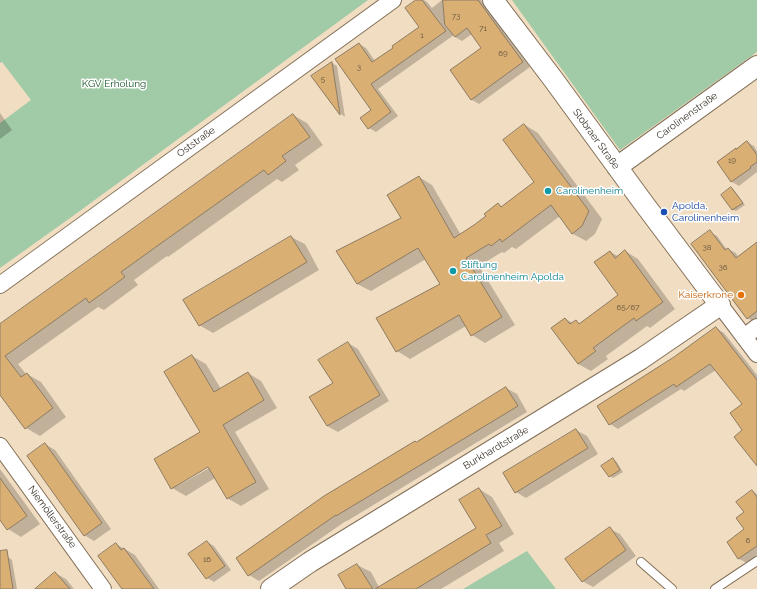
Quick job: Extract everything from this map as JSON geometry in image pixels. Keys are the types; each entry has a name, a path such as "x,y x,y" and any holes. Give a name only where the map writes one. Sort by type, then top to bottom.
{"street":[{"name":"Oststraße","path":"0,285 393,0"},
{"name":"Stobraer Straße","path":"493,0 757,354"},
{"name":"Carolinenstraße","path":"617,167 757,66"},
{"name":"Burkhardtstraße","path":"271,589 317,558 641,359 720,305"},
{"path":"744,337 757,327"},
{"name":"Niemöllerstraße","path":"0,446 103,589"}],"lane":[{"path":"715,589 757,561"},
{"path":"641,562 672,589"}],"green space":[{"name":"KGV Erholung","path":"0,0 368,0 0,268 0,123 31,100 2,62 0,63"},
{"path":"512,0 757,0 757,52 620,150"},
{"path":"527,551 556,589 463,589"}],"building":[{"path":"416,0 422,0 446,31 371,84 391,112 368,129 360,118 371,110 335,59 359,43 372,62 393,48 392,46 419,27 405,8"},
{"path":"443,0 478,0 523,62 471,100 450,70 481,48 467,28 455,37 445,25"},
{"path":"332,62 340,115 311,76"},
{"path":"293,114 310,137 282,156 286,161 268,175 264,170 121,272 125,277 89,303 86,298 5,356 21,377 27,373 53,408 25,429 0,395 0,324"},
{"name":"Stiftung Carolinenheim Apolda","path":"524,124 589,211 582,226 572,234 551,205 502,242 500,239 491,246 489,244 466,258 502,317 471,336 459,315 396,352 376,318 440,284 418,248 357,284 336,251 401,218 387,195 419,176 454,238 486,216 484,214 498,203 501,207 534,182 503,140"},
{"path":"747,141 757,155 757,162 731,182 717,162"},
{"path":"731,187 743,203 732,210 721,195"},
{"path":"710,230 725,250 728,248 736,258 757,242 757,311 747,319 691,244"},
{"path":"291,236 307,262 199,326 183,300"},
{"path":"625,250 663,302 636,321 634,318 593,348 596,351 578,364 551,328 565,318 570,324 576,320 579,324 618,295 594,262 610,251 615,258"},
{"path":"716,327 757,380 757,466 734,437 742,430 730,413 742,404 710,364 676,387 674,384 609,425 597,406 674,357"},
{"path":"348,342 380,395 327,426 309,397 333,383 318,360"},
{"path":"192,355 214,392 248,372 264,400 223,425 256,482 227,499 208,467 171,489 154,459 200,432 164,372"},
{"path":"506,387 518,406 336,515 248,576 236,558 324,496"},
{"path":"576,429 588,448 515,493 503,473"},
{"path":"45,443 102,523 84,536 27,456"},
{"path":"613,458 620,470 609,477 601,466"},
{"path":"0,478 27,516 7,530 0,520"},
{"path":"479,488 502,526 486,535 491,543 416,589 375,589 476,528 459,500"},
{"path":"752,490 757,497 757,546 738,559 727,542 744,529 736,518 744,512 736,502"},
{"path":"610,527 626,550 582,582 565,559"},
{"path":"207,541 225,566 206,579 188,554"},
{"path":"116,543 121,550 124,548 154,589 122,589 98,556"},
{"path":"7,550 13,589 0,589 0,551"},
{"path":"357,564 373,589 346,589 338,575"},
{"path":"55,572 70,589 35,589"}],"place":[{"name":"Carolinenheim","path":"548,191"},
{"name":"Apolda, Carolinenheim","path":"664,212"},
{"name":"Stiftung Carolinenheim Apolda","path":"453,271"},
{"name":"Kaiserkrone","path":"741,295"}]}
